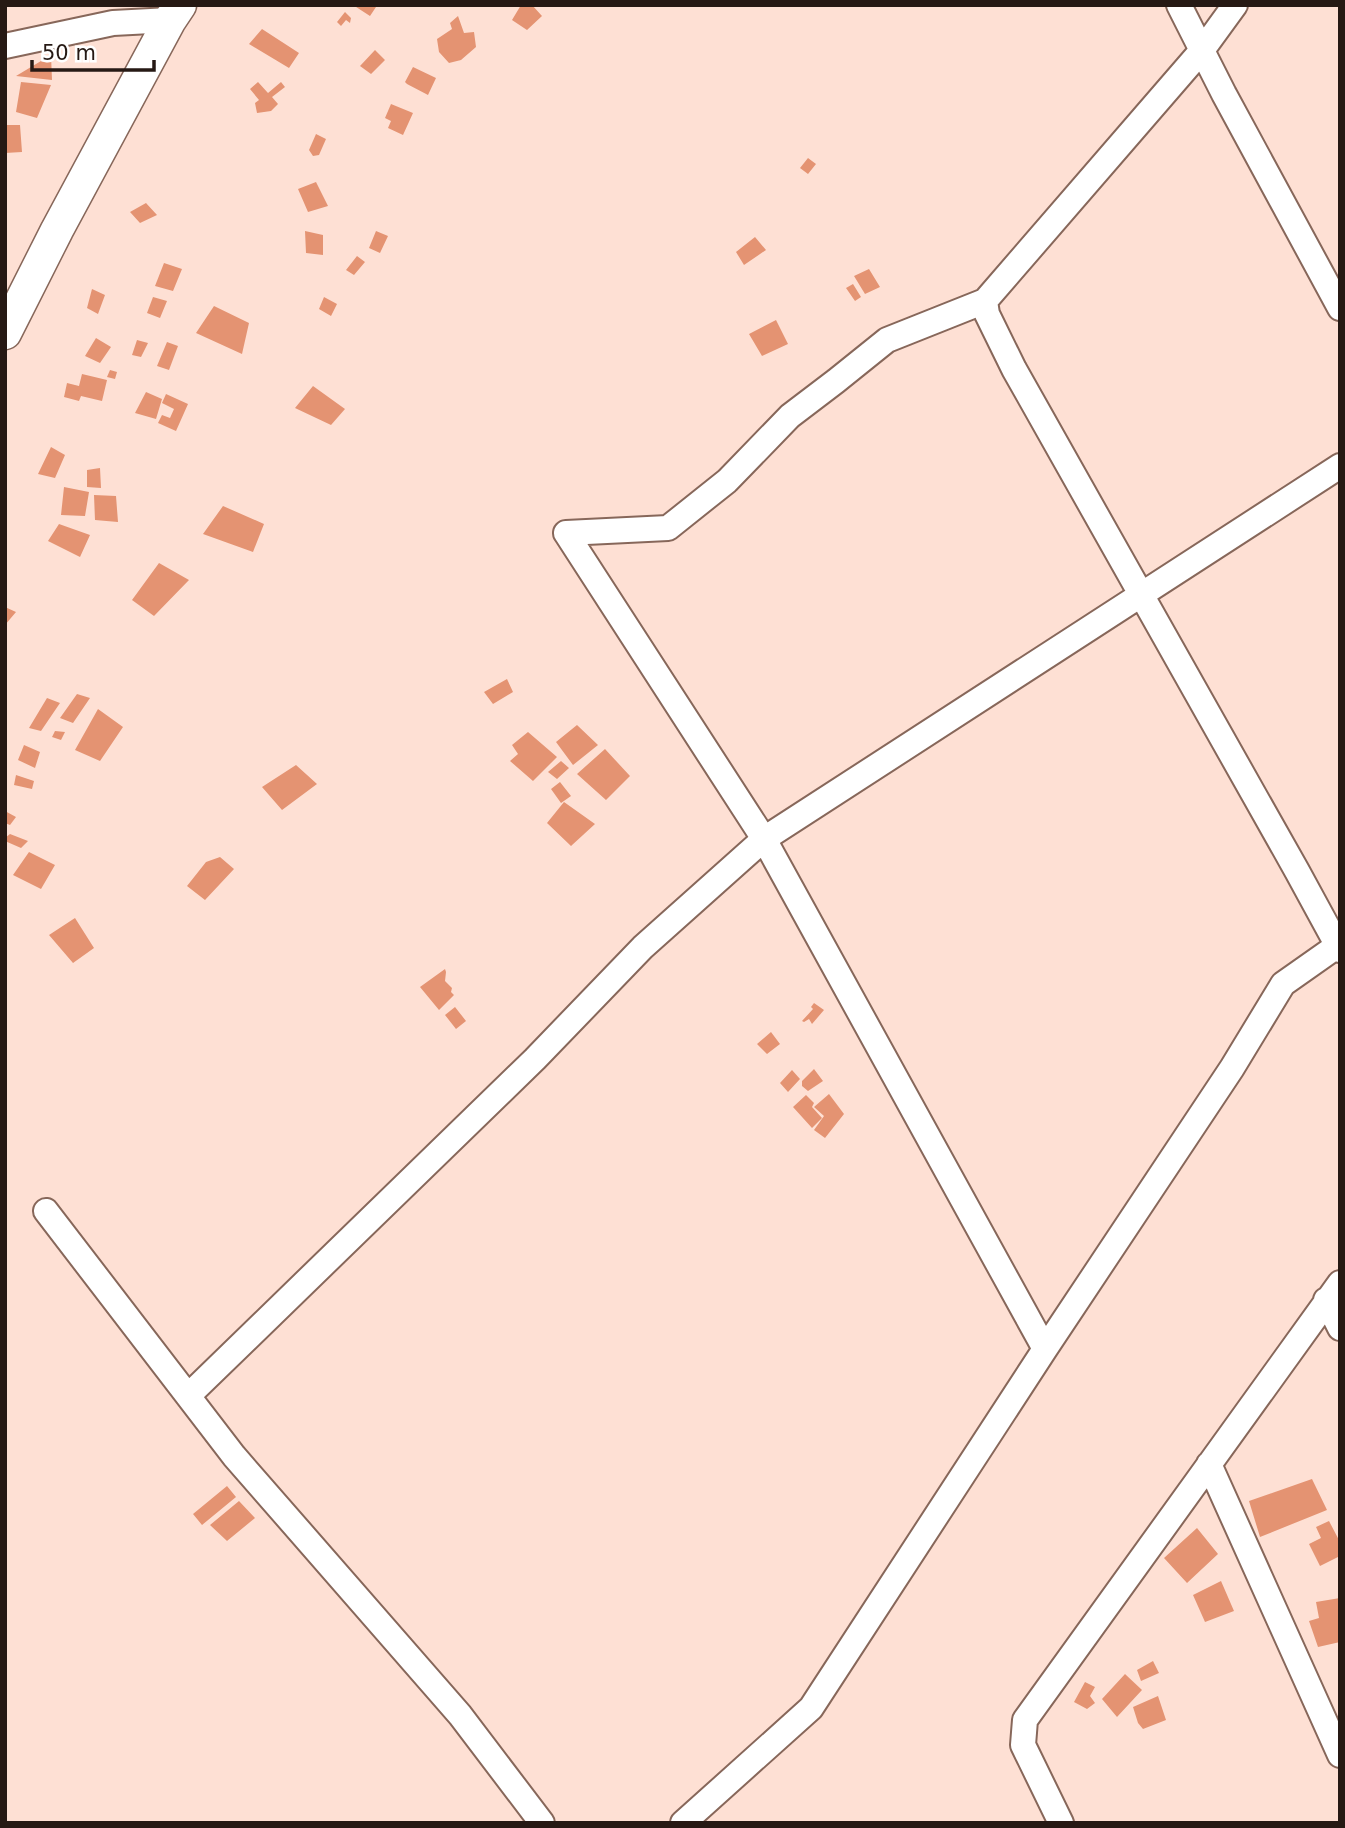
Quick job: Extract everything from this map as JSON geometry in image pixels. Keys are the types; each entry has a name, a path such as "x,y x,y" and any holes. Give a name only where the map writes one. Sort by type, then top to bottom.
{"main road":[{"path":"5,333 57,230 175,13"}],"street":[{"path":"1179,5 1340,308"},
{"path":"1045,1349 764,839 566,533 668,528 727,481 790,416 887,340 985,301 1203,50 1235,5"},
{"path":"5,46 175,13"},
{"path":"683,1823 811,1708 1232,1068 1283,984 1338,948 1297,870 1014,369 987,314 985,301"},
{"path":"188,1396 535,1059 643,947 764,839 1340,466"},
{"path":"46,1211 234,1456 460,1715 542,1823"},
{"path":"1333,1291 1340,1328"},
{"path":"1061,1823 1023,1745 1025,1720 1333,1291"},
{"path":"1209,1464 1340,1755"}],"building":[{"path":"353,5 373,5 376,7 370,16"},
{"path":"521,5 532,5 542,16 527,30 512,20"},
{"path":"345,12 351,18 350,23 346,20 341,26 337,22"},
{"path":"458,16 464,33 474,32 476,47 461,60 449,63 439,52 437,39 452,29 450,23"},
{"path":"262,29 299,53 289,68 249,44"},
{"path":"375,50 385,60 371,74 360,66"},
{"path":"51,55 52,80 16,76"},
{"path":"413,67 436,78 428,95 405,82"},
{"path":"21,82 51,85 37,118 16,112"},
{"path":"258,82 268,93 281,82 285,87 272,97 278,104 271,111 257,113 255,103 259,100 250,89"},
{"path":"391,104 413,113 403,135 388,128 391,121 385,118"},
{"path":"5,125 20,125 22,152 5,153"},
{"path":"316,134 326,139 319,155 313,156 309,150"},
{"path":"808,158 816,164 808,174 800,168"},
{"path":"316,182 328,206 308,212 298,189"},
{"path":"146,203 157,215 140,223 130,212"},
{"path":"305,231 323,235 323,255 306,253"},
{"path":"376,231 388,236 380,253 369,248"},
{"path":"755,237 766,250 744,265 736,252"},
{"path":"357,256 365,262 354,275 346,270"},
{"path":"164,263 182,269 173,291 155,286"},
{"path":"869,269 880,287 865,294 854,276"},
{"path":"853,284 861,297 855,301 846,288"},
{"path":"92,289 105,295 98,314 87,308"},
{"path":"153,297 167,301 160,318 147,313"},
{"path":"324,297 337,304 331,316 319,309"},
{"path":"214,306 249,323 242,354 196,333"},
{"path":"776,320 788,344 762,356 749,334"},
{"path":"96,338 111,347 100,363 85,356"},
{"path":"137,340 148,343 141,357 132,355"},
{"path":"167,342 178,346 169,370 157,366"},
{"path":"110,370 117,372 115,379 107,377"},
{"path":"82,374 107,380 102,401 81,396 79,401 64,397 67,383 79,386"},
{"path":"313,386 345,409 331,425 295,408"},
{"path":"146,392 162,399 156,419 135,413"},
{"path":"166,394 188,404 176,431 158,423 162,415 170,418 174,409 162,403"},
{"path":"51,447 65,455 55,478 38,474"},
{"path":"100,468 101,488 87,487 87,470"},
{"path":"64,487 89,492 85,516 61,515"},
{"path":"94,495 116,496 118,522 95,520"},
{"path":"223,506 264,524 253,552 203,534"},
{"path":"59,524 90,535 80,557 48,541"},
{"path":"159,563 189,580 154,616 132,600"},
{"path":"5,607 16,612 5,625"},
{"path":"507,679 513,692 493,704 484,692"},
{"path":"77,694 90,698 73,723 60,718"},
{"path":"47,698 60,703 41,731 29,728"},
{"path":"98,709 123,727 100,761 75,750"},
{"path":"577,725 598,745 573,765 556,742"},
{"path":"55,731 65,732 61,740 52,737"},
{"path":"528,732 557,757 533,781 510,761 518,754 512,745"},
{"path":"24,745 40,752 35,768 18,760"},
{"path":"605,749 630,776 606,800 577,774"},
{"path":"561,761 569,768 557,779 548,772"},
{"path":"296,765 317,784 282,810 262,787"},
{"path":"16,775 34,781 32,789 14,785"},
{"path":"560,782 571,796 561,803 551,789"},
{"path":"564,802 595,824 571,846 547,823"},
{"path":"5,811 16,817 10,825 5,823"},
{"path":"10,834 28,841 21,848 5,841"},
{"path":"29,852 55,865 41,889 13,875"},
{"path":"220,857 234,869 205,900 187,886 206,862"},
{"path":"75,918 94,948 73,963 49,935"},
{"path":"445,969 445,981 452,988 454,995 439,1010 420,987"},
{"path":"814,1003 824,1010 812,1024 809,1019 802,1021 813,1009 811,1007"},
{"path":"455,1007 466,1021 456,1029 445,1015"},
{"path":"771,1032 780,1044 767,1054 757,1044"},
{"path":"814,1069 823,1081 808,1091 802,1086 802,1081"},
{"path":"792,1070 800,1079 788,1092 780,1083"},
{"path":"829,1094 844,1114 825,1138 814,1130 824,1116 814,1107"},
{"path":"806,1095 822,1118 812,1128 793,1107"},
{"path":"1312,1479 1327,1510 1260,1537 1249,1501"},
{"path":"227,1486 236,1497 202,1525 193,1514"},
{"path":"239,1501 255,1518 227,1541 210,1525"},
{"path":"1329,1521 1340,1542 1340,1556 1320,1566 1309,1544 1321,1538 1316,1527"},
{"path":"1197,1528 1218,1554 1187,1583 1164,1558"},
{"path":"1221,1581 1234,1611 1205,1622 1193,1595"},
{"path":"1340,1598 1340,1642 1318,1647 1309,1621 1319,1618 1316,1602"},
{"path":"1153,1661 1159,1673 1141,1681 1137,1670"},
{"path":"1125,1674 1142,1690 1117,1717 1102,1699"},
{"path":"1085,1682 1095,1687 1090,1696 1095,1703 1087,1709 1074,1702"},
{"path":"1158,1696 1166,1720 1143,1729 1133,1707"}]}
